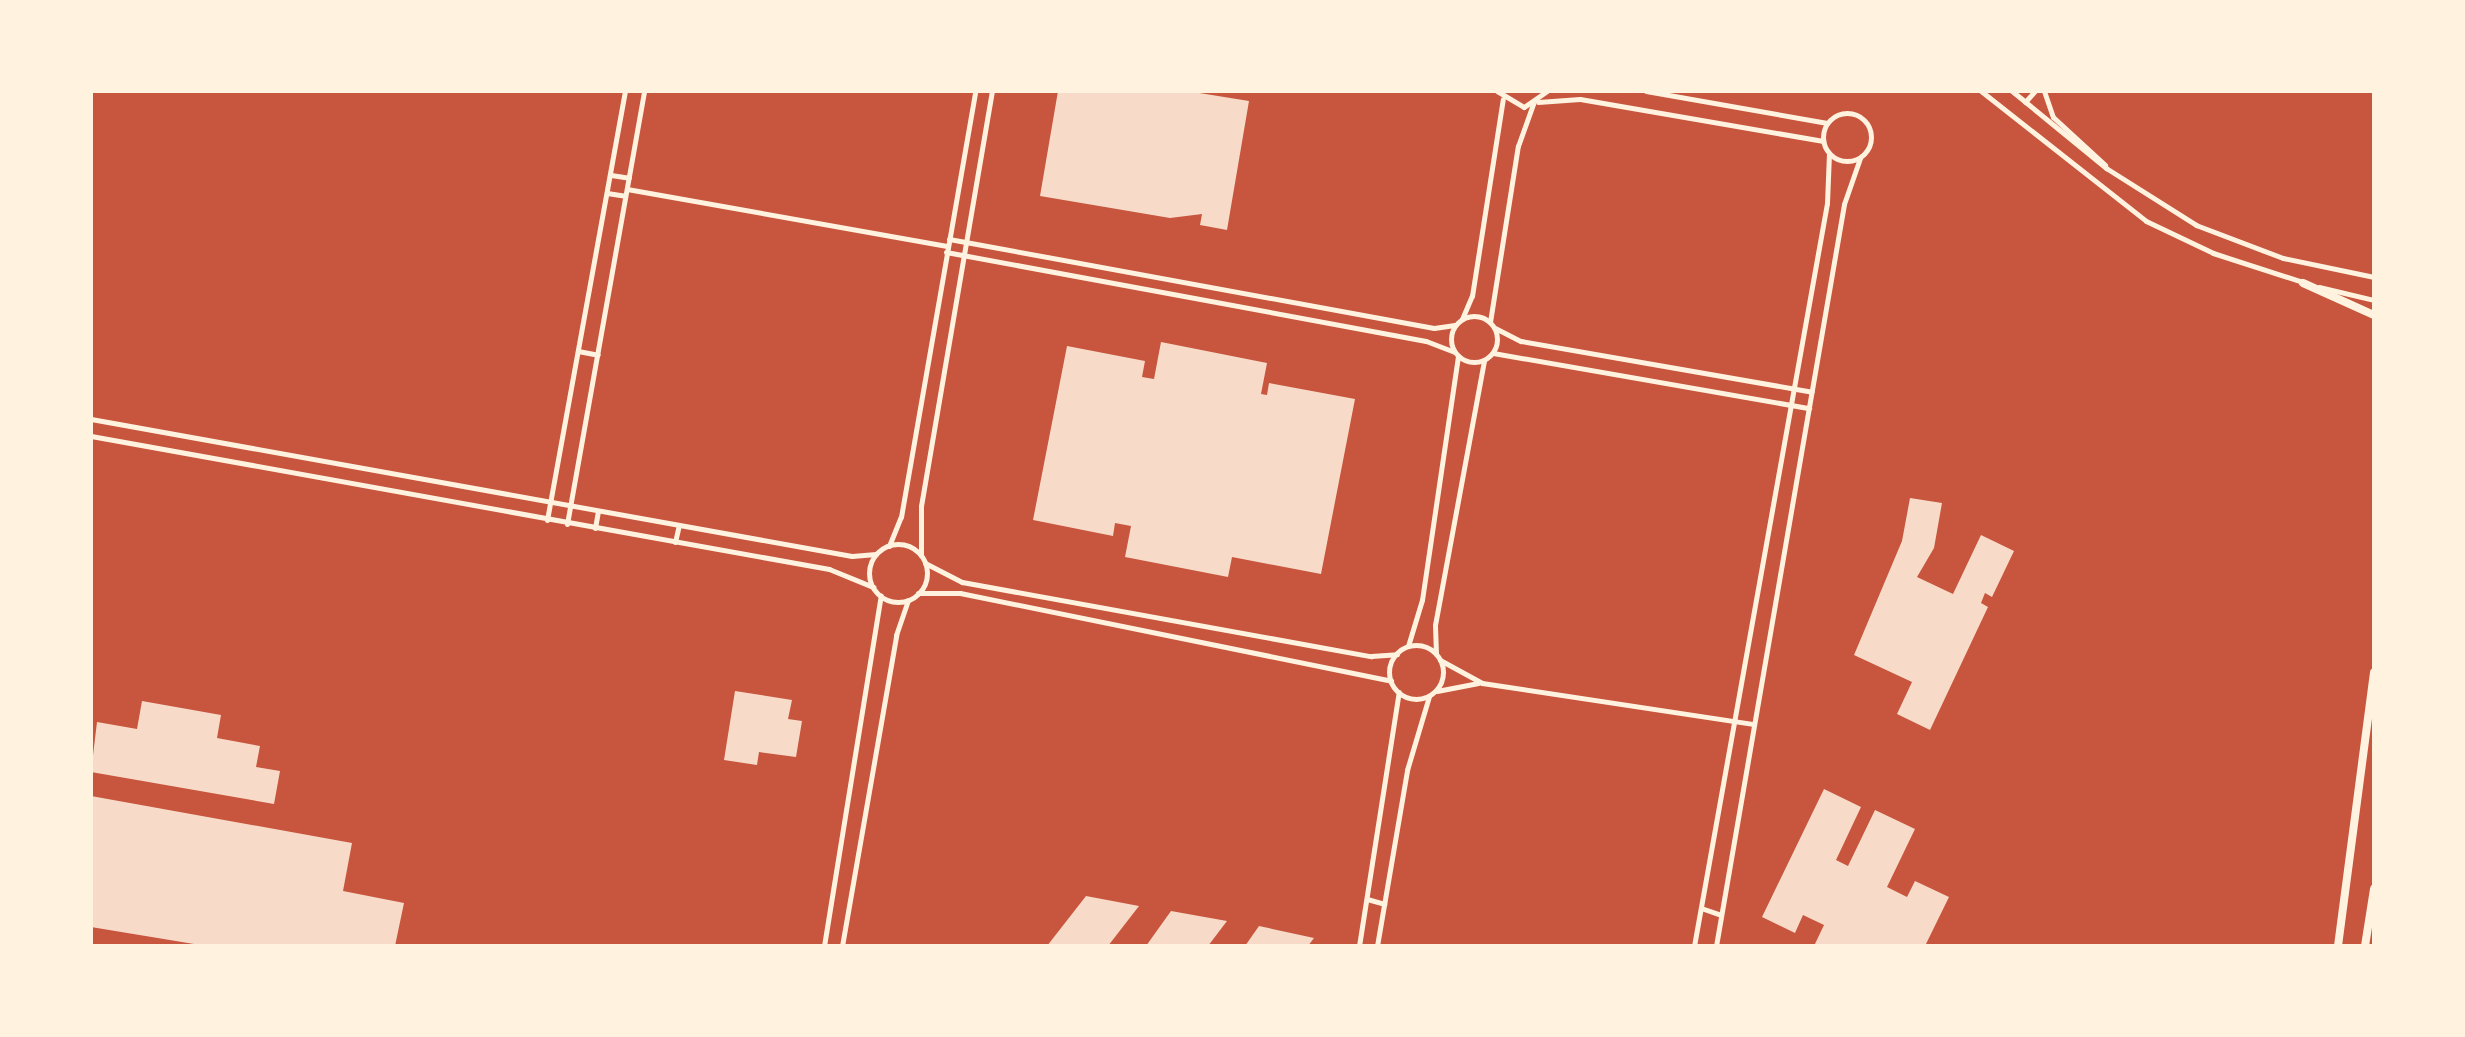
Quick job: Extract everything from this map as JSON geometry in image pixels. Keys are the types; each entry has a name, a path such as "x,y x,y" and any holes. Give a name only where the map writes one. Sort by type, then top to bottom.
{"main road":[{"path":"2303,283 2374,315"},
{"path":"2338,946 2374,672"},
{"path":"2365,946 2374,889"}],"street":[{"path":"547,520 625,91"},
{"path":"567,524 644,91"},
{"path":"889,546 901,517 975,91"},
{"path":"992,91 917,528 921,555 925,563 946,577 1371,656 1397,654 1408,646 1422,600 1456,354 1455,325"},
{"path":"1490,322 1518,146 1535,103 1547,91"},
{"path":"1646,91 1827,124"},
{"path":"1981,91 2146,221 2214,253 2303,283 2374,300"},
{"path":"2025,102 2035,91"},
{"path":"2044,91 2053,117 2106,168"},
{"path":"2015,92 2106,168 2176,215 2238,244 2374,277"},
{"path":"949,239 1434,328 1455,325 1462,319 1472,296 1498,94 1535,103 1580,99 1823,141"},
{"path":"1694,946 1827,203 1829,154 1823,141 1827,124 1843,113 1865,120 1871,138 1860,158 1844,204 1716,946"},
{"path":"1829,154 1844,161 1860,158"},
{"path":"611,175 629,178"},
{"path":"607,193 626,193 947,249 965,255 1426,341 1456,354 1484,360"},
{"path":"1099,280 1103,267"},
{"path":"1199,299 1201,285"},
{"path":"1462,319 1490,322 1513,338 1583,353 1812,392"},
{"path":"1493,353 1495,328"},
{"path":"578,351 598,355"},
{"path":"1377,946 1418,721 1443,673 1438,657 1435,625 1484,360 1493,353 1582,366 1810,408"},
{"path":"1582,366 1583,353"},
{"path":"1676,384 1678,368"},
{"path":"91,418 168,436 831,552 876,554 889,546 906,546 921,555"},
{"path":"91,436 827,569 873,587 881,596 908,600 918,593 944,590 1391,681 1399,692 1359,946"},
{"path":"165,451 168,436"},
{"path":"595,528 598,511"},
{"path":"675,542 679,525"},
{"path":"827,569 831,552"},
{"path":"873,587 870,570 876,554"},
{"path":"918,593 925,563"},
{"path":"944,590 946,577"},
{"path":"824,946 881,596"},
{"path":"842,946 908,600"},
{"path":"1408,646 1438,657 1482,683"},
{"path":"1391,681 1397,654"},
{"path":"1399,692 1432,694 1482,683 1754,724"},
{"path":"1375,853 1392,857"},
{"path":"1367,899 1384,904"},
{"path":"1701,908 1721,915"}],"building":[{"path":"1058,91 1187,91 1249,101 1227,230 1200,225 1202,214 1170,218 1040,196"},
{"path":"1161,342 1267,363 1261,394 1267,395 1269,383 1355,399 1321,574 1232,557 1228,577 1125,557 1131,526 1115,523 1113,536 1033,520 1067,346 1145,361 1142,377 1154,379"},
{"path":"1910,498 1942,503 1934,548 1917,577 1953,594 1981,535 2014,551 1992,597 1985,593 1981,603 1988,607 1930,730 1897,714 1912,682 1854,655 1902,541"},
{"path":"735,691 792,700 788,719 802,721 796,757 759,752 757,765 724,760"},
{"path":"142,701 221,715 217,738 260,746 256,767 280,771 274,804 91,772 97,722 137,729"},
{"path":"1824,789 1861,807 1836,860 1848,866 1875,810 1915,829 1887,887 1907,897 1915,881 1949,897 1925,946 1814,946 1824,925 1803,915 1795,933 1762,917"},
{"path":"91,796 352,843 343,891 404,903 395,946 206,946 91,927"},
{"path":"1086,896 1139,906 1108,946 1047,946"},
{"path":"1171,911 1227,921 1208,946 1146,946"},
{"path":"1259,926 1314,938 1308,946 1245,946"}]}
